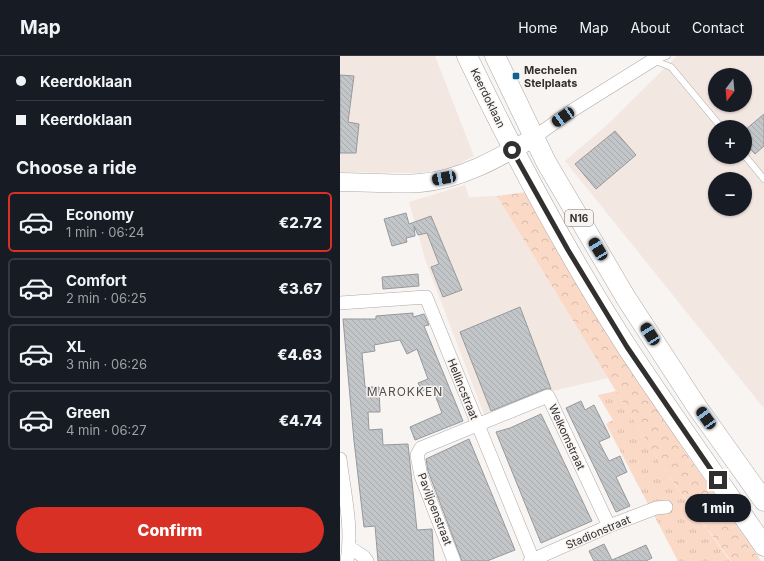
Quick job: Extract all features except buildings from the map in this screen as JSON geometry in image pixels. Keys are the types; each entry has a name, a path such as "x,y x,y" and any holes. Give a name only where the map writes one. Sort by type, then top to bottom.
{"main road":[{"name":"Keerdoklaan","path":"467,56 512,150 568,250 627,347 764,546"},
{"name":"N16","path":"495,56 533,138 626,298 697,407 764,501"}],"street":[{"path":"340,182 420,183 457,176 512,150 533,138 573,110 654,58"},
{"name":"Hellincstraat","path":"340,303 426,297 532,560"},
{"name":"Welkomstraat","path":"478,425 548,396 609,526"},
{"name":"Paviljoenstraat","path":"454,561 421,476 417,455 421,448 478,425"},
{"path":"340,458 349,528 347,561"},
{"name":"Stadionstraat","path":"532,560 609,526 656,508 666,507"},
{"path":"349,547 364,557 367,561"}],"lane":[{"path":"654,58 662,59 667,56"},
{"path":"654,58 671,67 715,120"},
{"path":"752,163 761,171 764,178"}],"shaded area":[{"path":"340,56 435,56 474,156 454,167 419,173 340,172"},
{"path":"677,56 764,56 764,407 762,406 565,161 609,123"},
{"path":"465,185 469,197 497,196 608,378 553,391 485,417 426,262 409,202"}],"green space":[{"path":"526,192 685,452 761,561 731,561 661,465 497,196"},
{"path":"616,391 661,465 730,561 678,561 606,424 613,420 598,395"}],"place":[{"name":"Mechelen Stelplaats","path":"516,76"}],"district":[{"name":"MAROKKEN","path":"405,392"}],"route":[{"path":"512,150 568,250 627,347 718,480"}]}
